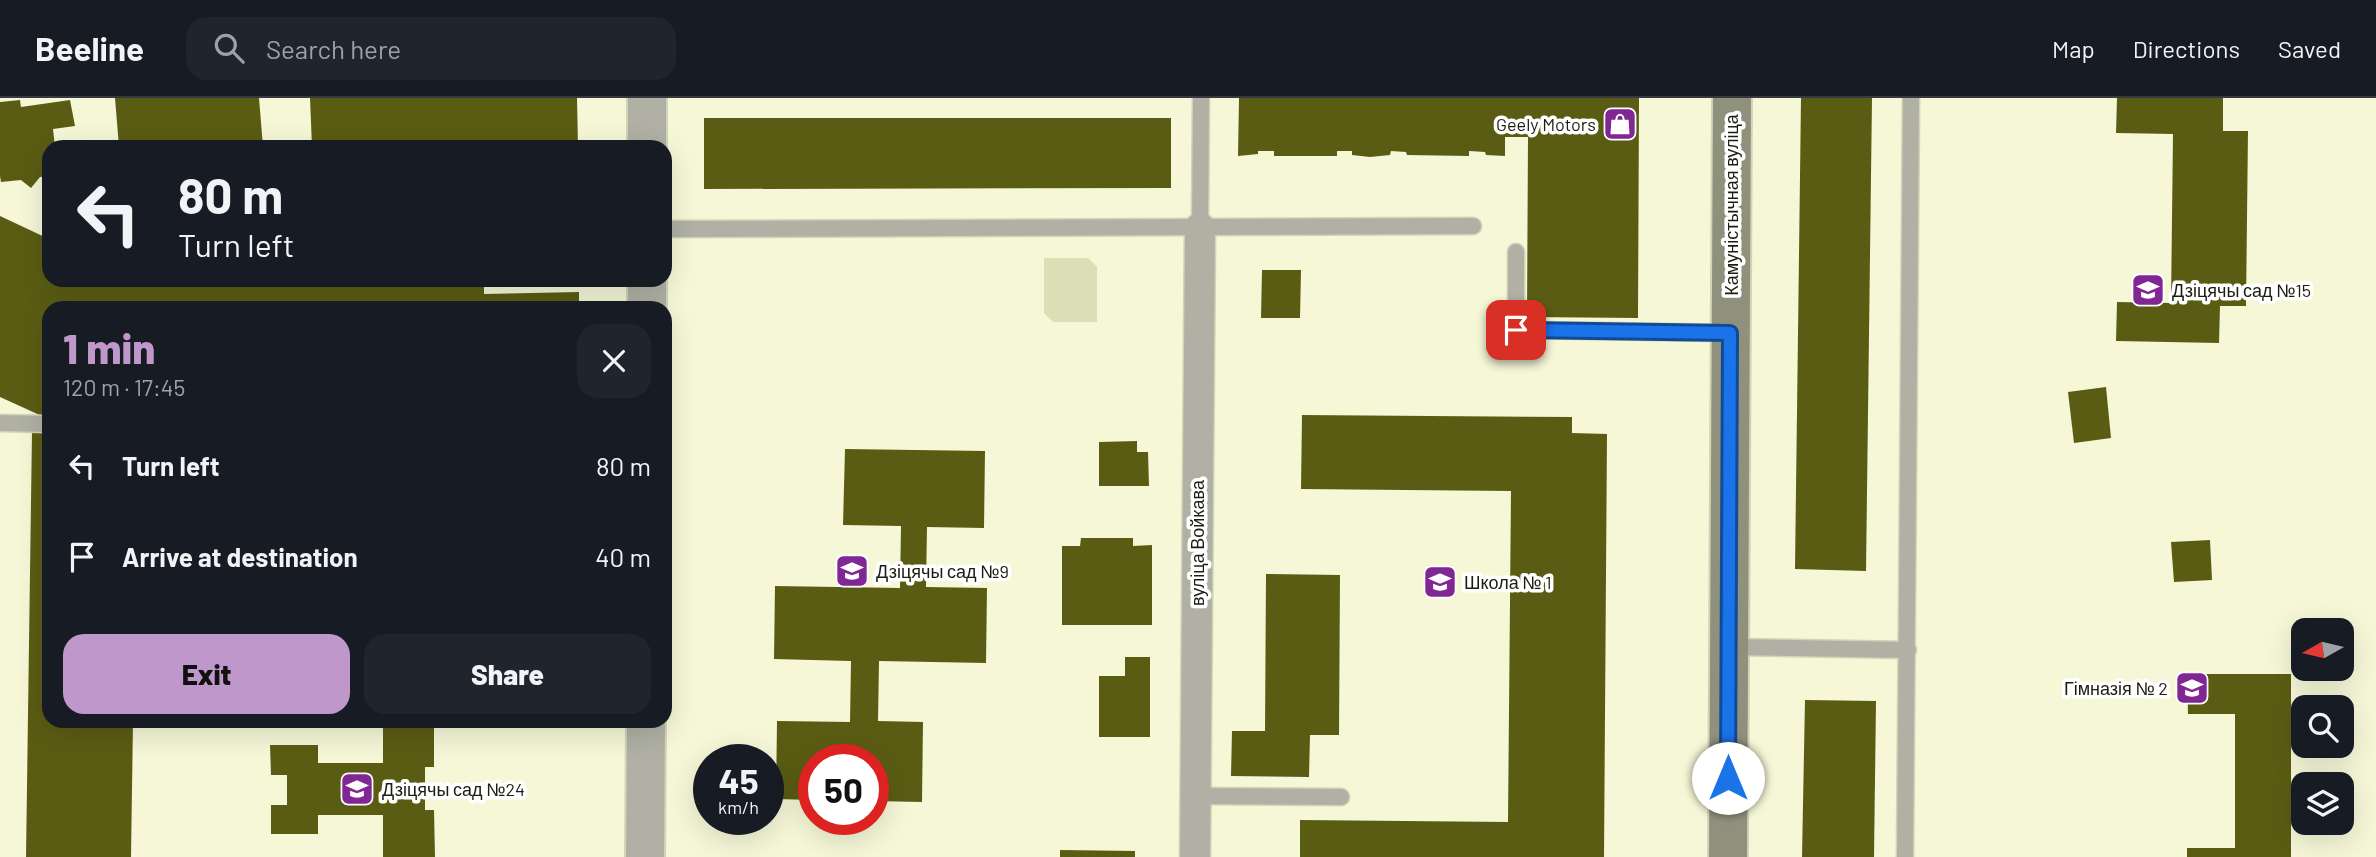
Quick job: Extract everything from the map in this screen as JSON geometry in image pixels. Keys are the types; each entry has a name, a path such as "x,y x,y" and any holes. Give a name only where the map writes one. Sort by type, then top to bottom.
{"main road":[{"name":"Камуністычная вуліца","path":"1728,857 1732,98"}],"street":[{"path":"647,98 647,140"},
{"name":"вуліца Войкава","path":"1195,857 1200,228"},
{"path":"645,857 646,728"}],"lane":[{"path":"1200,228 1201,98"},
{"path":"1905,857 1911,98"},
{"path":"672,229 1473,226"},
{"path":"1516,252 1516,330 1730,333"},
{"path":"0,423 42,424"},
{"path":"1728,647 1908,650"},
{"path":"1195,796 1341,797"}],"green space":[{"path":"1044,258 1088,258 1097,267 1097,322 1053,322 1044,313"}],"building":[{"path":"115,98 259,98 262,140 118,140"},
{"path":"310,98 577,98 578,140 312,140"},
{"path":"1239,98 1639,98 1638,318 1527,317 1528,137 1505,137 1505,156 1469,151 1469,156 1407,155 1406,152 1391,151 1390,155 1370,157 1352,155 1352,151 1337,151 1337,156 1274,156 1274,151 1258,151 1258,154 1238,156"},
{"path":"1801,98 1872,98 1866,571 1795,569"},
{"path":"2117,98 2223,98 2223,131 2248,131 2246,306 2220,306 2219,343 2116,341 2117,302 2171,303 2173,134 2116,133"},
{"path":"20,100 21,107 70,100 75,126 53,129 54,140 42,140 42,177 31,188 21,180 1,182 0,102"},
{"path":"704,118 1171,118 1171,188 704,189"},
{"path":"0,216 42,236 42,287 484,287 484,294 579,292 579,301 42,301 42,416 0,397"},
{"path":"1262,270 1301,270 1300,318 1261,318"},
{"path":"2106,387 2111,438 2074,443 2068,392"},
{"path":"1302,415 1572,417 1572,433 1607,434 1604,857 1300,857 1300,820 1508,822 1511,491 1301,489"},
{"path":"32,432 42,432 42,728 133,728 131,857 26,857"},
{"path":"1137,441 1137,452 1148,452 1149,486 1099,486 1099,442"},
{"path":"845,449 985,451 984,528 927,527 926,587 987,588 986,663 879,661 878,721 923,722 922,802 889,801 889,744 798,744 798,800 784,799 784,744 777,744 777,721 850,722 851,661 774,659 775,586 900,588 901,526 843,525"},
{"path":"1081,538 1133,538 1133,546 1152,545 1152,625 1062,625 1062,546 1080,546"},
{"path":"2210,540 2212,580 2174,582 2171,542"},
{"path":"1266,574 1340,575 1339,735 1310,735 1309,777 1231,776 1232,731 1265,731"},
{"path":"1125,657 1150,657 1150,737 1099,737 1099,676 1125,676"},
{"path":"2187,674 2291,674 2291,857 2187,857 2187,848 2235,848 2235,714 2188,714"},
{"path":"1805,700 1876,701 1874,857 1802,857"},
{"path":"383,728 434,728 434,767 425,767 425,810 434,810 435,857 383,857 383,815 318,815 318,834 271,834 271,805 287,805 287,775 271,775 270,745 318,745 318,763 383,763"},
{"path":"1060,850 1135,851 1135,857 1060,857"}],"place":[{"name":"Geely Motors","path":"1620,124"},
{"name":"Дзіцячы сад №15","path":"2148,290"},
{"name":"Дзіцячы сад №9","path":"852,571"},
{"name":"Школа № 1","path":"1440,582"},
{"name":"Гімназія № 2","path":"2192,688"},
{"name":"Дзіцячы сад №24","path":"357,789"}],"route":[{"path":"1516,330 1730,333 1728,778"}]}
